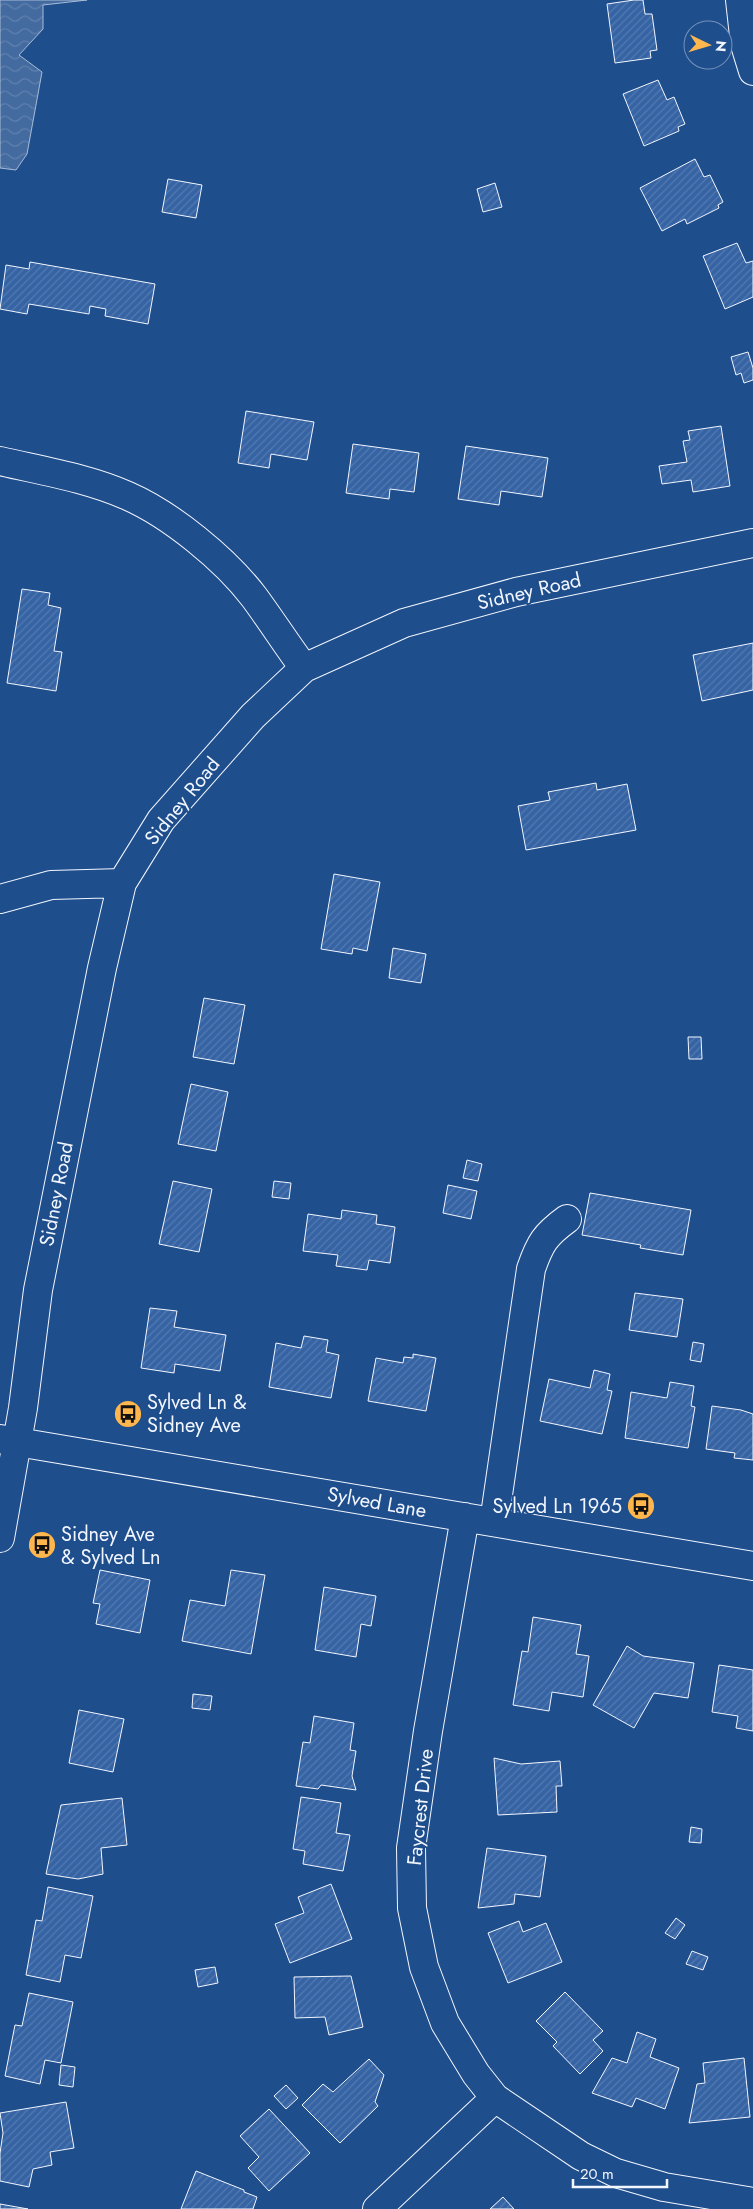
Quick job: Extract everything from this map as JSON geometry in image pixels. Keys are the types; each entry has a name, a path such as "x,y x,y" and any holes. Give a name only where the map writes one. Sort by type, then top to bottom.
{"street":[{"path":"740,0 745,45 753,71"},
{"path":"0,462 84,480 128,496 171,520 210,550 253,595 304,668"},
{"name":"Sidney Road","path":"0,1538 8,1440 22,1408 38,1290 102,968 122,883 161,820 253,716 304,668 404,623 516,592 753,543"},
{"path":"0,899 51,885 122,883"},
{"path":"494,1522 531,1269 539,1246 549,1232 567,1219"},
{"name":"Sylved Lane","path":"8,1440 753,1566"},
{"name":"Faycrest Drive","path":"466,1517 428,1731 412,1848 412,1908 424,1966 445,2023 476,2074 495,2098 581,2156 616,2172 664,2187 753,2202"},
{"path":"377,2209 495,2098"}],"water":[{"path":"0,0 87,0 43,5 43,29 19,55 42,72 27,154 16,170 0,168"}],"building":[{"path":"643,0 645,14 652,14 657,50 650,51 651,58 615,63 607,4"},
{"path":"658,80 667,100 674,97 685,124 678,127 679,131 644,146 623,94"},
{"path":"695,159 704,177 710,175 723,202 718,205 719,208 687,224 685,219 662,231 640,188"},
{"path":"168,179 202,185 196,218 162,212"},
{"path":"495,183 502,207 483,212 477,189"},
{"path":"737,243 746,263 753,261 753,297 725,309 703,256"},
{"path":"30,262 155,284 148,324 105,316 106,309 90,306 89,314 29,304 27,314 0,309 6,265 29,269"},
{"path":"748,352 753,368 753,380 744,383 741,373 736,375 731,357"},
{"path":"246,411 314,422 307,460 271,454 269,468 238,463"},
{"path":"721,426 730,486 693,492 691,480 662,484 659,466 687,462 683,441 690,440 688,431"},
{"path":"353,444 419,453 414,492 390,489 389,499 346,493"},
{"path":"466,446 548,458 542,497 501,491 499,505 458,499"},
{"path":"22,589 50,593 48,605 61,608 54,651 62,652 56,691 7,683"},
{"path":"753,643 753,690 702,701 693,655"},
{"path":"596,783 597,790 627,784 636,830 526,850 518,806 550,800 548,792"},
{"path":"334,874 380,882 367,951 353,948 352,954 321,949"},
{"path":"393,948 426,954 421,983 389,978"},
{"path":"204,998 245,1005 234,1064 193,1057"},
{"path":"688,1037 701,1037 702,1059 689,1059"},
{"path":"191,1084 228,1092 216,1151 178,1144"},
{"path":"467,1160 482,1164 478,1181 463,1178"},
{"path":"173,1181 212,1189 199,1252 159,1244"},
{"path":"274,1181 291,1183 289,1199 272,1197"},
{"path":"448,1185 477,1191 471,1219 443,1213"},
{"path":"590,1193 691,1210 683,1255 640,1248 641,1245 582,1235"},
{"path":"342,1210 377,1215 376,1224 395,1227 390,1263 369,1260 367,1270 336,1266 338,1255 303,1251 308,1214 341,1219"},
{"path":"635,1293 683,1299 677,1337 629,1330"},
{"path":"150,1308 177,1311 174,1327 226,1335 220,1371 175,1364 174,1373 141,1368"},
{"path":"304,1336 328,1340 326,1352 339,1355 331,1398 269,1387 276,1343 301,1348"},
{"path":"693,1342 704,1344 701,1362 690,1360"},
{"path":"413,1354 436,1358 426,1411 368,1401 376,1358 403,1363 404,1357 413,1358"},
{"path":"594,1370 610,1374 607,1390 612,1391 602,1434 540,1421 549,1379 590,1388"},
{"path":"670,1382 694,1386 691,1406 695,1407 688,1448 625,1438 631,1392 667,1398"},
{"path":"712,1406 741,1410 753,1414 753,1460 734,1458 735,1453 706,1449"},
{"path":"100,1570 150,1580 140,1633 96,1624 100,1604 93,1603"},
{"path":"231,1570 265,1575 251,1654 182,1641 190,1600 225,1606"},
{"path":"324,1587 376,1596 371,1626 361,1624 356,1657 315,1650"},
{"path":"533,1617 581,1625 576,1654 589,1656 583,1697 552,1692 549,1711 513,1705 522,1651 528,1652"},
{"path":"627,1646 643,1656 694,1663 688,1698 654,1693 634,1728 593,1705"},
{"path":"719,1665 753,1670 753,1731 736,1728 738,1716 712,1712"},
{"path":"193,1694 212,1696 210,1710 192,1708"},
{"path":"79,1710 124,1719 113,1772 69,1763"},
{"path":"314,1716 354,1723 350,1750 356,1751 352,1776 356,1790 321,1785 318,1789 296,1786 303,1742 310,1743"},
{"path":"494,1758 521,1764 560,1761 562,1786 556,1786 557,1812 498,1815"},
{"path":"301,1797 341,1803 336,1833 350,1835 343,1871 303,1864 305,1851 293,1849"},
{"path":"122,1798 127,1845 101,1848 103,1874 78,1879 46,1874 61,1805"},
{"path":"691,1827 702,1829 701,1843 689,1842"},
{"path":"487,1848 546,1856 540,1897 515,1894 514,1904 478,1908"},
{"path":"331,1884 352,1939 290,1963 275,1924 304,1913 298,1897"},
{"path":"48,1887 93,1896 81,1958 65,1955 60,1982 26,1975 36,1920 42,1921"},
{"path":"676,1918 685,1925 675,1939 665,1933"},
{"path":"519,1921 523,1932 546,1923 562,1962 508,1983 488,1933"},
{"path":"692,1951 708,1957 703,1970 686,1964"},
{"path":"215,1967 218,1983 198,1987 195,1970"},
{"path":"351,1976 363,2027 329,2035 325,2017 295,2018 294,1977"},
{"path":"565,1992 603,2031 593,2040 603,2051 580,2074 553,2046 557,2042 536,2021"},
{"path":"29,1993 73,2002 61,2063 45,2060 40,2084 5,2076 15,2025 22,2026"},
{"path":"637,2032 656,2039 650,2057 679,2068 665,2109 636,2098 632,2107 592,2093 612,2058 627,2063"},
{"path":"744,2058 750,2117 689,2123 697,2084 705,2083 703,2063"},
{"path":"369,2059 384,2075 375,2102 378,2106 340,2143 302,2105 323,2084 333,2092"},
{"path":"61,2065 75,2067 73,2087 59,2085"},
{"path":"286,2085 298,2098 286,2109 274,2096"},
{"path":"66,2102 74,2148 50,2152 52,2165 33,2169 29,2187 0,2181 0,2153 3,2133 0,2113"},
{"path":"269,2109 310,2153 269,2191 248,2168 259,2157 240,2136"},
{"path":"196,2171 257,2197 253,2209 181,2209"},
{"path":"503,2197 514,2209 490,2209"},
{"path":"0,2204 28,2209 0,2209"}],"place":[{"name":"Sylved Ln & Sidney Ave","path":"128,1414"},
{"name":"Sylved Ln 1965","path":"641,1506"},
{"name":"Sidney Ave & Sylved Ln","path":"42,1545"}]}
